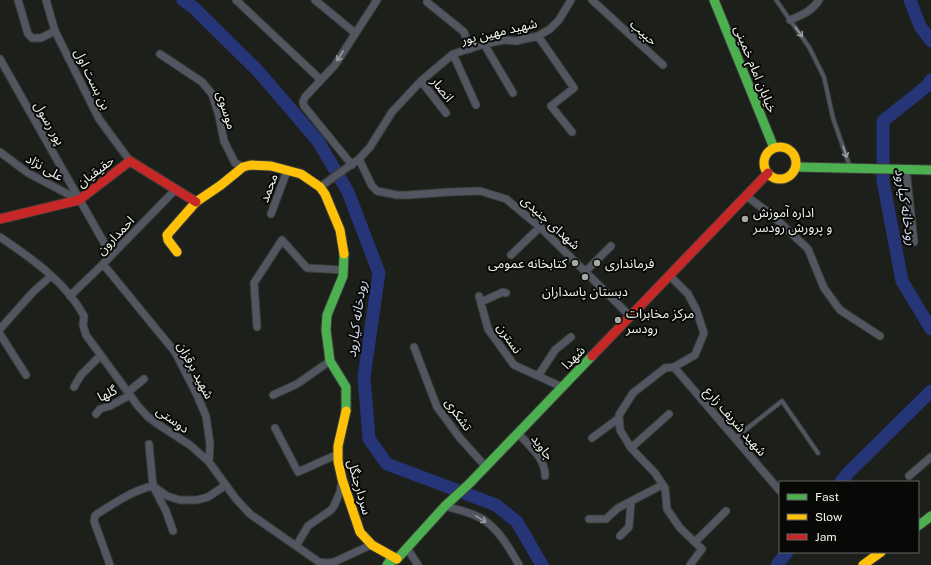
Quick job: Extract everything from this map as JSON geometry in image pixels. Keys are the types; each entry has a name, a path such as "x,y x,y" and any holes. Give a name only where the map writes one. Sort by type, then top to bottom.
{"main road":[{"name":"خیابان امام خمینی","path":"714,0 774,148"},
{"path":"784,147 788,149 795,157 796,166 786,178 776,178 765,169 764,159 766,154 774,148 784,147"},
{"name":"حقیقیان","path":"0,219 80,200 130,161 196,202"},
{"name":"سردارجنگل","path":"243,167 251,165 271,166 301,174 320,187 333,211 340,230 344,255 344,270 343,276 326,315 326,330 330,361 346,386 347,397 338,461 342,479 360,532 371,545 396,562"},
{"path":"796,166 931,170"},
{"path":"177,252 168,240 167,235 196,202 221,185 243,167"},
{"name":"شهدا","path":"386,565 389,562 396,562 445,506 486,467 768,173"},
{"path":"919,525 931,516"},
{"path":"863,565 880,553"}],"street":[{"path":"18,0 28,34 32,38 41,38 55,31"},
{"name":"بن بست اول","path":"46,0 55,31 99,119 130,161"},
{"path":"236,0 321,80"},
{"path":"315,0 355,33"},
{"path":"349,167 304,106 303,102 305,97 335,65 377,0"},
{"name":"شهید مهین پور","path":"320,187 359,159 370,147 392,112 422,81 453,54 484,44 504,40 516,41 538,36 550,30 559,20 571,0"},
{"name":"حبیب","path":"592,0 663,65"},
{"path":"790,20 809,11 819,0"},
{"path":"426,2 464,32 470,49"},
{"path":"538,36 574,88 551,106 572,132"},
{"path":"484,44 513,93"},
{"name":"موسوی","path":"160,54 202,82 212,94 219,116 224,141 235,163 243,167"},
{"path":"453,54 476,105"},
{"name":"پور رسول","path":"0,59 111,255"},
{"name":"انصار","path":"422,81 446,113"},
{"name":"علی نژاد","path":"0,152 28,173 80,200"},
{"name":"شهدای جنیدی","path":"359,159 372,186 377,191 397,195 480,191 506,199 540,227 630,316"},
{"path":"906,169 914,242"},
{"name":"محمد","path":"271,214 287,171"},
{"name":"احمدارون","path":"70,296 176,189"},
{"path":"746,196 772,215 808,248 824,288 840,310 880,336"},
{"path":"511,255 540,227"},
{"name":"دوستی","path":"0,237 32,259 70,296 84,316 83,325 86,335 129,394 148,417 190,446 209,462 236,499 250,514 319,562 334,562 371,545"},
{"path":"257,327 254,283 282,240 307,268 344,270"},
{"path":"586,271 611,246"},
{"name":"شهید برقزان","path":"103,264 175,352 206,416 210,444 209,462"},
{"path":"0,329 33,292 51,276"},
{"path":"670,276 688,294 696,309 704,333 695,355 674,367 665,368 633,393 619,415 619,418 620,430 631,448 655,473 665,488 667,509 680,528 702,549 690,565"},
{"name":"نسترن","path":"506,293 503,292 480,299 488,329 514,365 562,387"},
{"path":"0,334 26,375"},
{"path":"538,376 555,350 571,337"},
{"name":"تشکری","path":"414,347 437,407 460,438 486,467"},
{"path":"74,387 81,375 100,356"},
{"path":"273,395 297,384 330,361"},
{"name":"شهید شریف زارع","path":"674,367 779,490"},
{"name":"گلها","path":"96,414 100,408 110,406 129,394 144,379"},
{"path":"631,448 669,414"},
{"path":"592,438 619,418"},
{"path":"275,428 298,472 338,454"},
{"name":"جاوید","path":"518,433 534,451 546,468 545,476"},
{"path":"149,444 153,486 166,511 173,531"},
{"path":"909,476 931,457"},
{"path":"296,546 308,526 331,510 334,506 340,492 342,479"},
{"path":"110,565 94,521 94,516 123,498 144,488 153,486 167,496 180,500 197,500 208,496 226,485"},
{"path":"589,519 606,519 618,508 662,485"},
{"path":"620,536 629,527 631,502"},
{"path":"445,506 466,512 484,520 495,530 511,551 519,565"},
{"path":"695,542 726,511"},
{"path":"407,548 418,565"}],"lane":[{"path":"776,0 810,46 824,77 833,118 850,167"},
{"path":"735,438 782,401 818,453"}],"waterway":[{"name":"رودخانه کیارود","path":"183,0 193,7 258,71 318,141 348,192 379,273 364,377 369,439 387,464 496,505 517,522 542,565"},
{"name":"رودخانه کیارود","path":"910,0 920,26 931,41"},
{"name":"رودخانه کیارود","path":"931,80 927,86 883,121 883,181 902,281 931,329"},
{"name":"رودخانه کیارود","path":"842,481 848,473 931,391"},
{"name":"رودخانه کیارود","path":"777,565 786,553"}],"traffic: fast":[{"path":"714,0 774,148"},
{"path":"796,167 931,170"},
{"path":"344,254 343,276 327,315 326,330 330,361 346,387 346,411"},
{"path":"387,565 389,562 397,559 445,506 470,483 592,356"},
{"path":"919,525 931,516"}],"traffic: slow":[{"path":"777,147 783,147 793,154 796,163 795,169 789,176 783,179 777,179 767,172 764,166 764,160 771,150 777,147"},
{"path":"177,252 168,240 167,235 196,202 221,185 243,167 251,165 271,166 301,174 320,187 325,194 340,230 344,254"},
{"path":"346,411 338,446 338,461 342,479 360,532 372,545 397,559"},
{"path":"863,565 880,553"}],"traffic: jam":[{"path":"0,219 79,200 130,161 196,202"},
{"path":"592,356 768,173"}],"place":[{"name":"اداره آموزش و پرورش رودسر","path":"745,219"},
{"name":"کتابخانه عمومى","path":"575,263"},
{"name":"فرماندارى","path":"597,263"},
{"name":"دبستان پاسداران","path":"585,277"},
{"name":"مرکز مخابرات رودسر","path":"618,320"}]}
